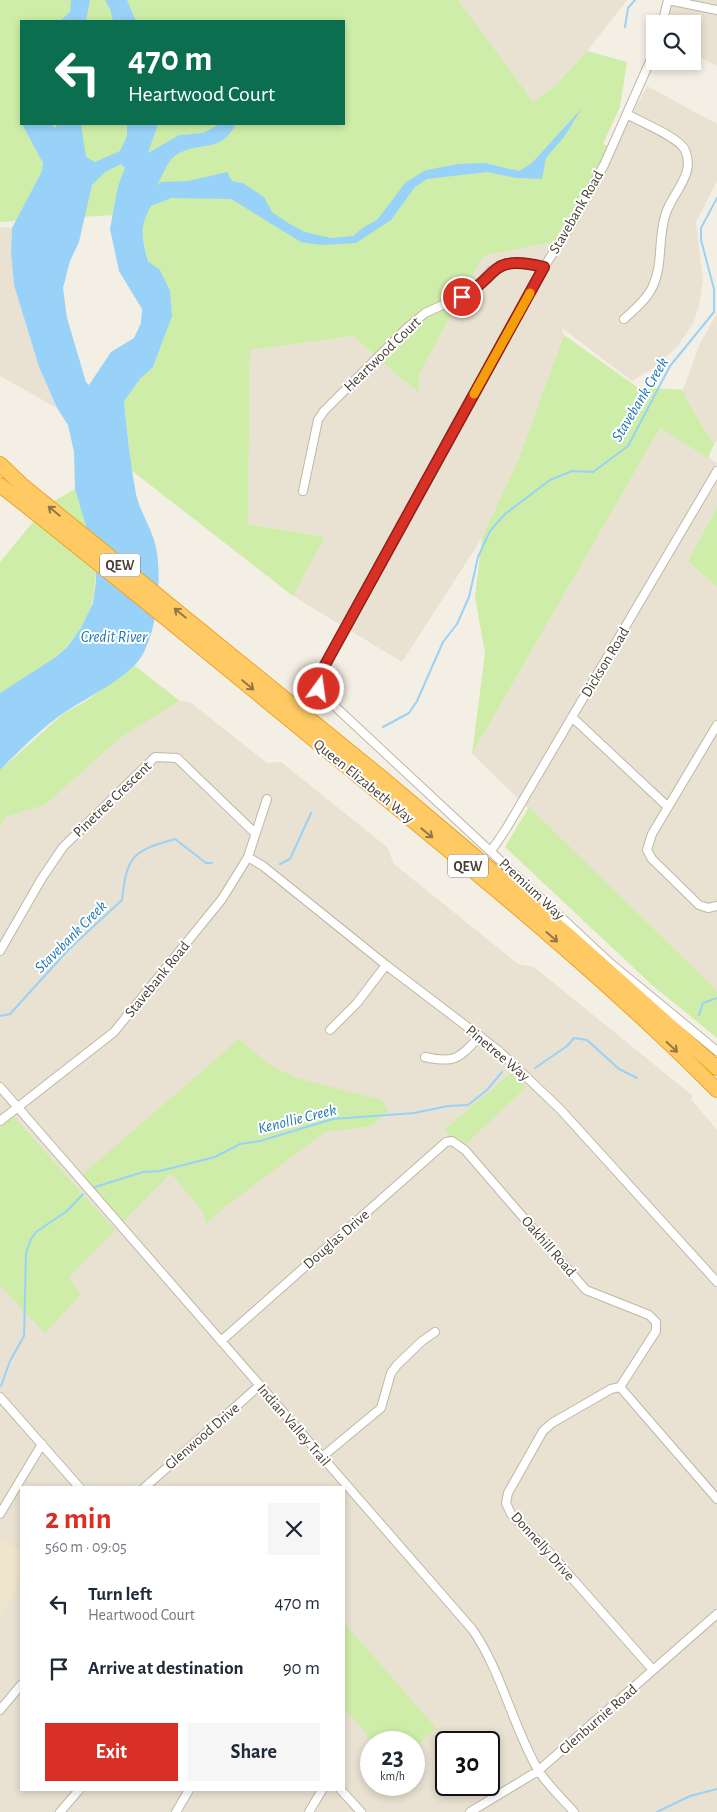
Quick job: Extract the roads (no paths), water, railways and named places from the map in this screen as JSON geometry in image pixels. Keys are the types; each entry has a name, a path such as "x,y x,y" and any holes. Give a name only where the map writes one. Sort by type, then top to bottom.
{"highway":[{"name":"Queen Elizabeth Way","path":"0,464 19,491 568,935 717,1068"},
{"name":"Queen Elizabeth Way","path":"0,485 19,491"},
{"name":"Queen Elizabeth Way","path":"214,649 523,912 717,1090"}],"street":[{"path":"664,15 668,0 717,10"},
{"name":"Stavebank Road","path":"319,676 544,267 571,225 604,165 646,70"},
{"path":"624,319 647,295 656,280 660,264 663,221 670,202 686,178 688,164 688,156 683,145 627,114"},
{"name":"Heartwood Court","path":"303,491 318,420 324,411 416,319 471,292 492,270 503,265 522,262 544,267"},
{"name":"Dickson Road","path":"491,851 506,829 717,471"},
{"name":"Premium Way","path":"319,676 319,689 326,698 624,974 717,1051"},
{"path":"572,717 668,807"},
{"path":"717,725 648,842 647,850 650,856 699,905 708,908 717,906"},
{"name":"Pinetree Crescent","path":"0,951 42,878 63,847 154,757 177,758 255,833"},
{"name":"Stavebank Road","path":"0,1121 16,1106 114,1032 222,899 248,857 267,799"},
{"name":"Pinetree Way","path":"248,857 263,866 386,965 500,1051 560,1109 717,1282"},
{"path":"330,1030 357,1004 386,965"},
{"path":"425,1058 443,1061 458,1058 480,1036"},
{"path":"0,1087 16,1106"},
{"name":"Indian Valley Trail","path":"16,1106 484,1644 504,1697 538,1771 574,1812"},
{"name":"Douglas Drive","path":"221,1341 446,1142 452,1141"},
{"name":"Oakhill Road","path":"452,1141 465,1150 586,1290 649,1315 656,1322 656,1331 620,1387"},
{"path":"322,1457 381,1408 392,1373 397,1365 422,1341 435,1332"},
{"name":"Glenwood Drive","path":"146,1486 260,1385"},
{"path":"620,1387 717,1499"},
{"name":"Donnelly Drive","path":"620,1387 611,1389 552,1423 543,1431 508,1492 506,1503 511,1514 548,1551 653,1670"},
{"path":"0,1396 78,1486"},
{"path":"0,1514 42,1444"},
{"name":"Glenburnie Road","path":"470,1812 538,1771 717,1614"},
{"path":"0,1710 20,1686"},
{"path":"60,1812 78,1791"},
{"path":"176,1812 188,1791"},
{"path":"309,1812 321,1791"},
{"path":"342,1791 361,1812"}],"water":[{"path":"71,0 90,0 86,20 61,20 70,12"},
{"path":"105,0 127,0 136,20 113,20"},
{"name":"Credit River","path":"582,108 564,137 546,158 542,179 516,178 487,172 427,179 415,187 391,220 356,243 321,245 301,242 231,199 171,198 151,206 143,227 144,246 148,261 160,270 170,291 172,316 153,367 140,379 124,401 136,494 152,534 157,553 158,587 154,624 142,656 134,666 109,685 49,724 0,770 0,693 56,657 68,646 81,628 93,603 96,581 95,556 75,489 74,452 68,425 57,408 39,367 14,285 11,253 12,228 42,171 43,163 23,125 52,125 55,128 57,125 81,125 86,157 95,162 120,151 127,136 127,125 158,125 148,153 179,135 203,133 218,125 235,125 230,134 223,140 176,155 167,165 157,186 161,182 188,181 227,172 232,181 243,183 264,197 272,212 288,223 305,232 331,238 353,236 377,220 406,182 426,170 458,164 485,163 519,171 532,163","holes":["121,164 125,168 118,186 110,229 119,271 142,309 141,323 134,338 111,352 89,385 86,382 67,318 63,288 70,261 79,242 92,185 105,172"]}],"waterway":[{"path":"625,27 628,8 635,0"},
{"name":"Stavebank Creek","path":"383,727 409,713 417,701 443,642 457,624 469,597 478,557 490,531 505,514 550,480 572,471 593,472 628,446 670,366 714,312 714,289 701,240 701,228 717,198"},
{"name":"Stavebank Creek","path":"280,864 290,859 311,813"},
{"name":"Stavebank Creek","path":"0,1016 10,1014 69,949 122,900 126,874 134,857 149,847 175,839 206,863 212,863"},
{"name":"Kenollie Creek","path":"699,1015 703,1003 717,998"},
{"name":"Kenollie Creek","path":"535,1068 567,1046 574,1038 587,1040 619,1069 637,1078"},
{"name":"Kenollie Creek","path":"92,1188 143,1172 160,1171 215,1157 240,1144 260,1141 333,1119 414,1113 448,1106 468,1105 487,1090 502,1072"},
{"name":"Kenollie Creek","path":"1,1386 10,1361 24,1336 26,1253 31,1239 36,1232 67,1211 83,1194"},
{"path":"657,1812 690,1796 717,1789"}]}
